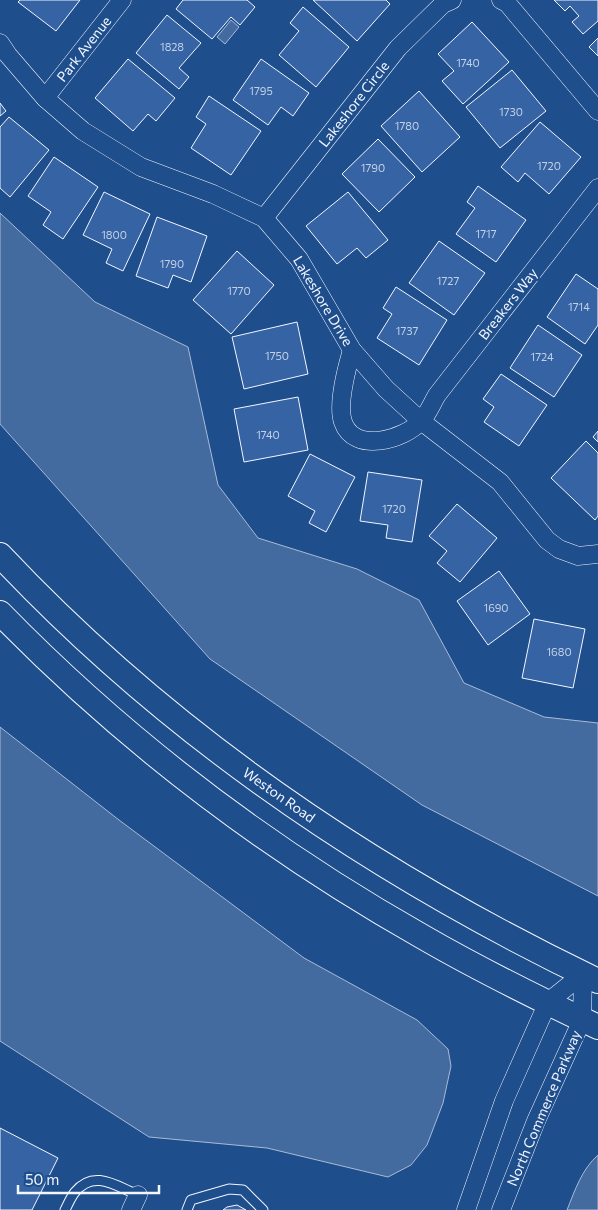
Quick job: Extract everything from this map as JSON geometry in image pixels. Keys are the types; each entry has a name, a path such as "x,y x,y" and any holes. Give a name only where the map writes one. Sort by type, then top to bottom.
{"main road":[{"name":"Weston Road","path":"0,555 83,637 180,722 280,796 340,838 408,881 503,934 590,978"},
{"path":"0,613 114,720 152,752 283,850 374,909 482,970 590,1024"}],"street":[{"name":"Park Avenue","path":"45,98 122,0"},
{"name":"Lakeshore Circle","path":"264,218 398,48 443,4 452,0"},
{"path":"501,0 506,3 598,111"},
{"name":"Lakeshore Drive","path":"0,43 45,98 83,131 141,167 212,194 264,218 299,259 352,350 386,389 421,421 500,482 547,540 558,549 578,556 598,554"},
{"name":"Breakers Way","path":"421,421 443,387 598,188"},
{"path":"352,350 343,385 342,420 348,431 358,438 380,442 400,436 421,421"},
{"path":"466,1210 504,1101 548,1002 590,978"},
{"name":"North Commerce Parkway","path":"501,1210 536,1121 590,1024 590,978"}],"lane":[{"path":"65,1210 76,1191 91,1180 103,1181 134,1203"},
{"path":"187,1210 191,1200 229,1189 243,1190 263,1210"}],"water":[{"path":"231,20 239,27 225,44 217,37"},
{"path":"0,213 95,302 188,347 218,485 258,538 357,569 419,600 464,683 544,717 598,723 598,896 422,805 210,659 0,424"},
{"path":"0,727 119,820 304,958 417,1020 448,1049 451,1066 443,1103 427,1145 411,1165 388,1177 267,1148 149,1137 0,1041"},
{"path":"598,1155 598,1210 567,1210 583,1173"}],"building":[{"path":"20,0 80,0 56,31 18,2"},
{"path":"183,0 247,0 255,7 240,25 231,17 212,39 176,9"},
{"path":"313,0 386,0 390,4 357,41"},
{"path":"554,0 598,0 598,21 583,34 572,22 579,16 570,6 565,11"},
{"path":"303,7 349,47 316,87 279,55 299,31 290,23"},
{"path":"167,15 201,43 179,68 189,77 179,89 136,53"},
{"path":"472,22 509,62 463,104 442,81 454,71 438,54"},
{"path":"598,38 598,56 589,47"},
{"path":"128,59 175,98 156,121 148,114 133,131 95,98"},
{"path":"261,59 309,93 293,116 281,107 268,125 233,100"},
{"path":"512,70 546,111 500,148 466,107"},
{"path":"419,91 460,137 422,172 381,126"},
{"path":"209,96 261,131 231,175 191,148 206,124 196,117"},
{"path":"0,103 6,111 0,116"},
{"path":"9,117 49,150 10,197 0,188 0,127"},
{"path":"540,122 581,157 549,194 525,173 518,182 501,167"},
{"path":"378,139 415,177 379,212 342,174"},
{"path":"54,157 98,187 63,239 43,225 51,212 28,196"},
{"path":"478,186 526,220 496,262 456,234 475,208 467,202"},
{"path":"104,192 150,214 123,271 106,263 112,249 83,235"},
{"path":"348,192 388,240 366,258 357,248 337,264 306,226"},
{"path":"157,217 207,236 191,282 173,275 168,288 136,276"},
{"path":"439,241 485,273 454,315 409,283"},
{"path":"237,251 274,285 231,334 193,300"},
{"path":"576,274 598,289 598,325 585,344 547,317"},
{"path":"396,287 447,320 419,365 377,338 392,314 383,308"},
{"path":"297,322 308,374 244,389 232,337"},
{"path":"538,325 582,355 554,397 510,368"},
{"path":"501,374 547,405 519,446 484,422 494,407 483,399"},
{"path":"298,397 308,450 244,462 234,409"},
{"path":"598,431 598,442 593,437"},
{"path":"586,441 598,453 598,516 595,520 551,478"},
{"path":"310,454 355,477 326,532 309,523 315,511 288,496"},
{"path":"368,472 422,480 412,542 386,538 388,525 360,521"},
{"path":"457,504 497,538 460,582 437,563 447,551 429,536"},
{"path":"499,571 530,614 488,645 457,601"},
{"path":"534,619 585,629 573,688 522,678"},
{"path":"0,1128 58,1158 32,1210 0,1210"},
{"path":"237,1205 246,1210 223,1210 227,1207"}]}
